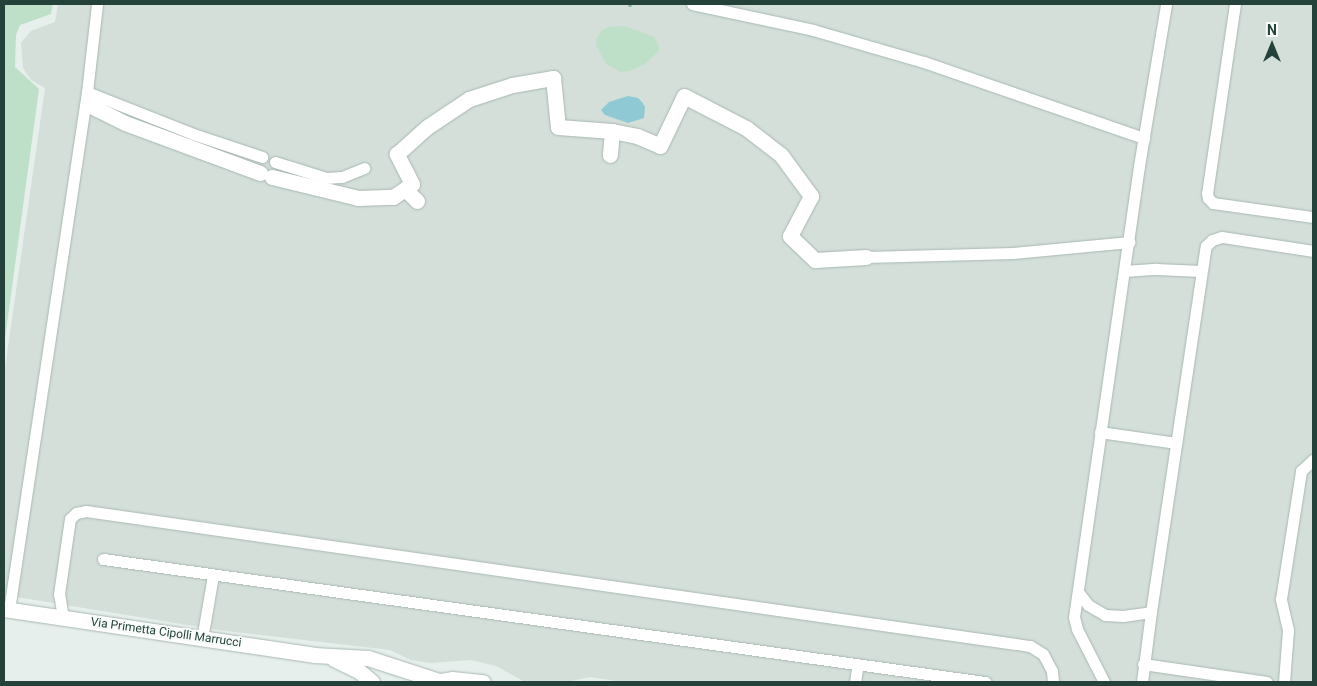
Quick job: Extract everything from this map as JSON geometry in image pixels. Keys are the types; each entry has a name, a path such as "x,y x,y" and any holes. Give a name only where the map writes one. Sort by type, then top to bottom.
{"street":[{"path":"88,98 125,123 269,171 358,198 393,197 412,184 397,154 427,126 470,99 512,85 553,78 558,127 612,131 637,136 660,146 684,96 746,128 781,156 811,196 785,239 815,260 866,257"},
{"path":"610,155 612,131"},
{"path":"404,189 417,201"},
{"name":"Via Primetta Cipolli Marrucci","path":"7,610 328,656 368,658 436,682"},
{"name":"Via Primetta Cipolli Marrucci","path":"328,656 359,672 372,682"},
{"path":"436,682 466,679 483,682"}],"lane":[{"path":"7,610 88,98 97,4"},
{"path":"692,4 813,30 924,62 1144,138"},
{"path":"1104,682 1076,629 1074,617 1124,271 1166,4"},
{"path":"1235,4 1207,193 1208,198 1213,203 1313,217"},
{"path":"88,98 262,158"},
{"path":"269,171 326,178 342,177 364,168"},
{"path":"1142,682 1143,664 1206,246 1219,236 1313,251"},
{"path":"866,257 1013,253 1130,242"},
{"path":"1124,271 1156,269 1201,271"},
{"path":"1100,432 1176,443"},
{"path":"1284,682 1288,630 1281,600 1301,471 1313,460"},
{"path":"63,618 59,594 70,519 76,512 86,511 1030,646 1043,654 1052,671 1053,682"},
{"path":"103,559 985,682"},
{"path":"202,639 213,575"},
{"path":"1078,592 1088,605 1105,615 1123,616 1151,612"},
{"path":"855,682 858,664"},
{"path":"1143,664 1267,682"}],"shaded area":[{"path":"58,4 1313,4 1313,682 623,682 590,677 567,682 525,682 496,666 471,660 430,663 411,660 390,650 218,630 4,595 4,375 45,88 31,80 23,68 21,43 31,31 55,22"}],"green space":[{"path":"4,4 53,4 51,14 20,25 16,35 15,67 39,89 4,346"},
{"path":"625,26 654,37 659,46 659,51 645,64 630,71 620,72 606,64 596,45 597,38 602,30 609,27"}],"water":[{"path":"628,96 638,98 642,102 645,107 644,118 628,123 605,115 601,110 609,102"}]}
